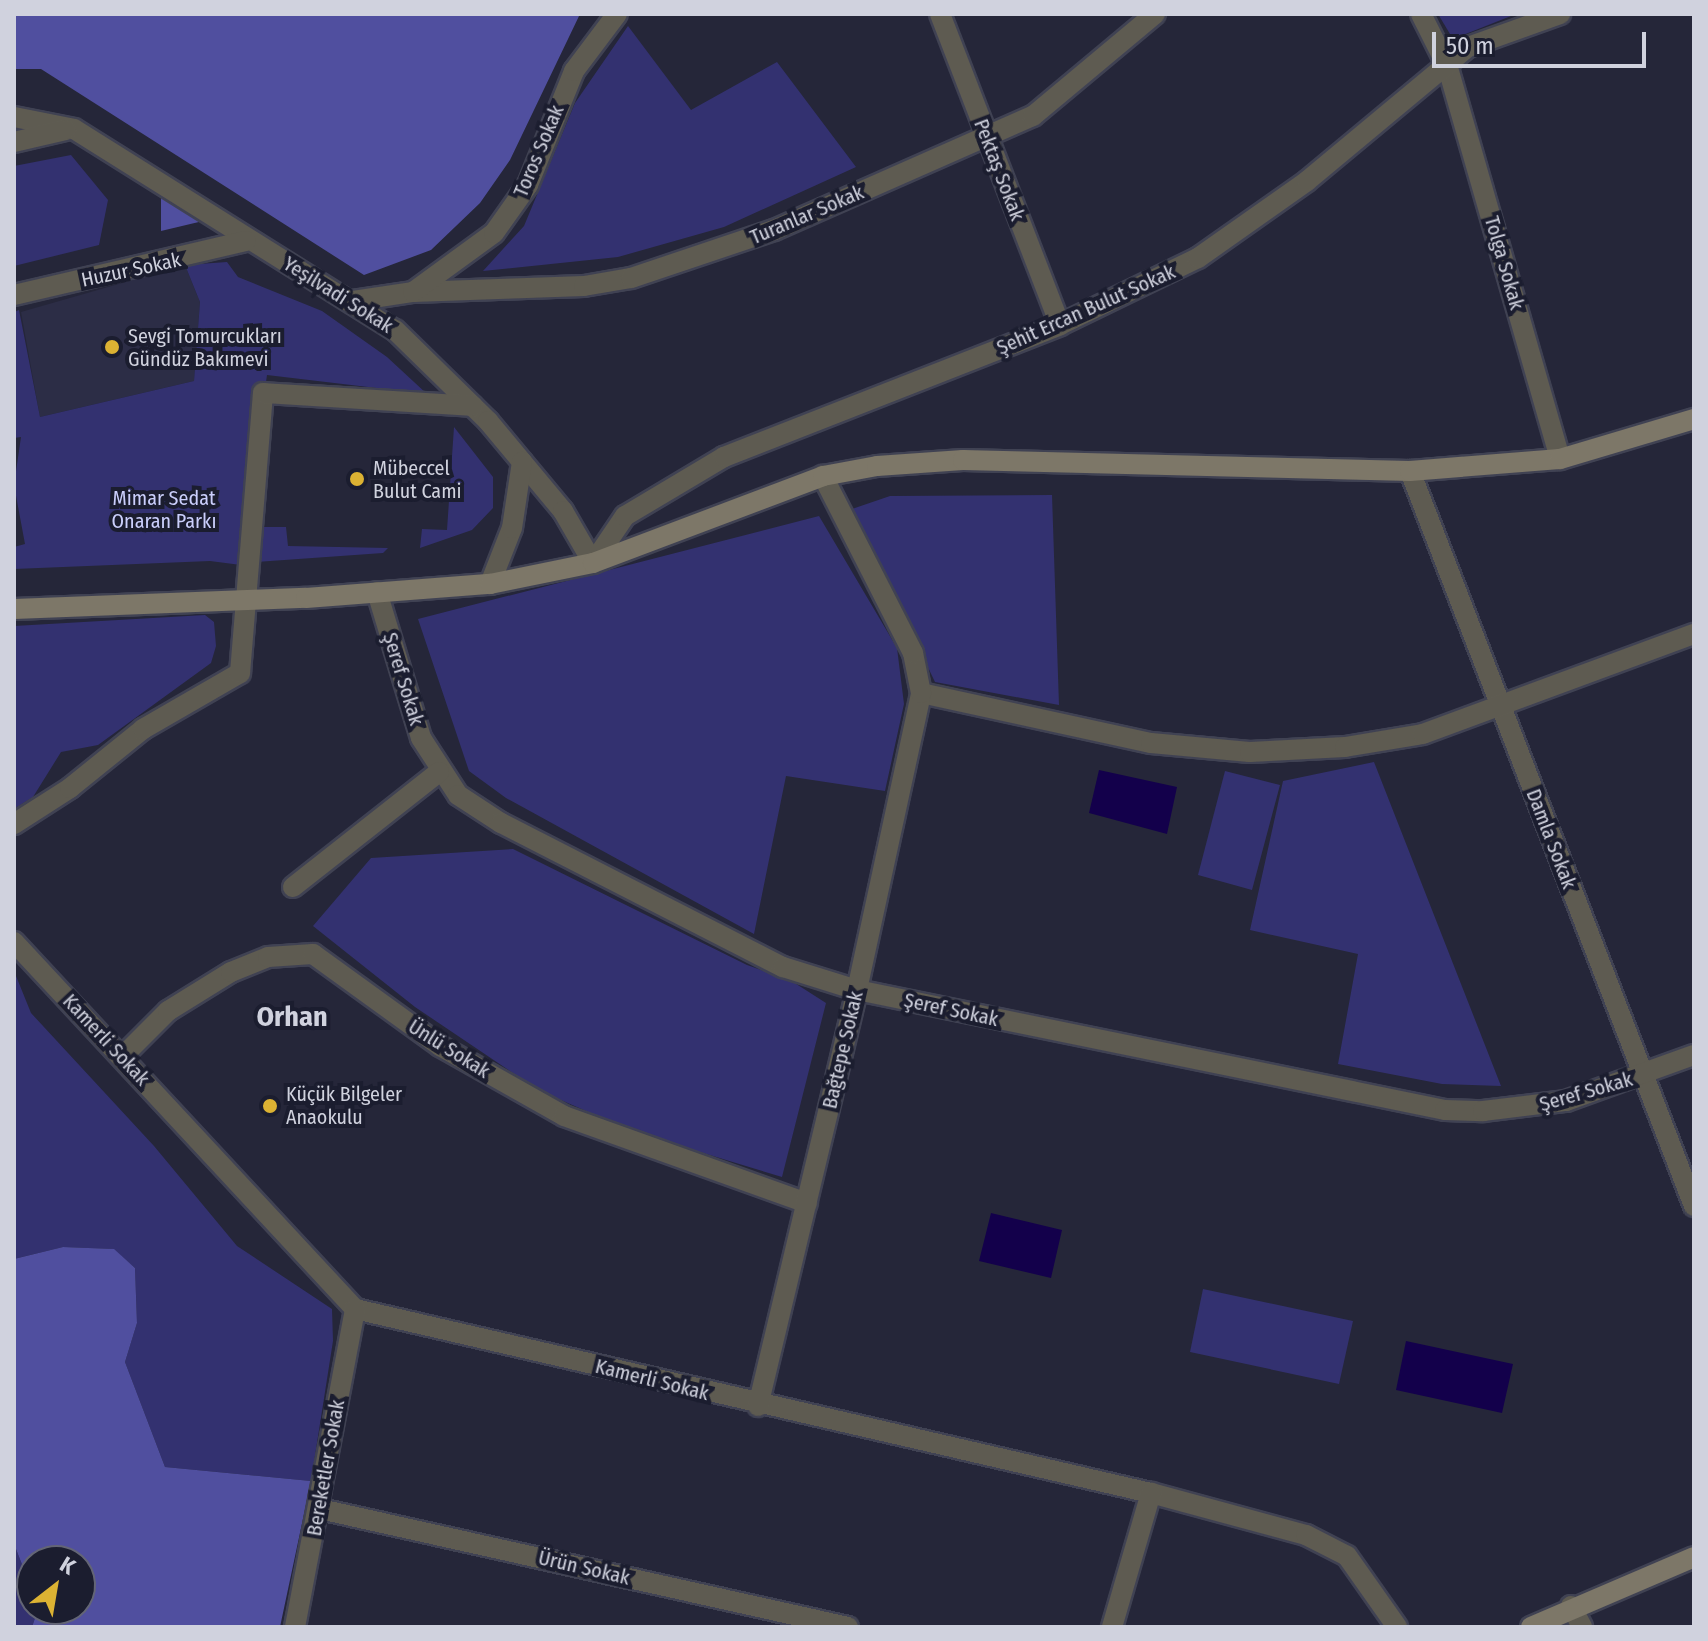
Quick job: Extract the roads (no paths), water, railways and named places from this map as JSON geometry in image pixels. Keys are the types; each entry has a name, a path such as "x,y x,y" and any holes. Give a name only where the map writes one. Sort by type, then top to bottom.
{"main road":[{"path":"14,609 490,584 593,563 823,476 877,466 963,460 1410,471 1560,459 1694,419"},
{"path":"1531,1627 1571,1606 1694,1557"}],"street":[{"name":"Toros Sokak","path":"353,301 413,292 464,257 512,211 574,71 617,14"},
{"name":"Pektaş Sokak","path":"940,14 1060,325"},
{"name":"Turanlar Sokak","path":"413,292 584,286 631,278 774,230 987,138 1062,95 1155,14"},
{"name":"Tolga Sokak","path":"1421,14 1448,68 1560,459"},
{"name":"Şehit Ercan Bulut Sokak","path":"593,563 625,516 724,457 1060,325 1235,236 1448,68 1468,47 1560,14"},
{"name":"Yeşilvadi Sokak","path":"14,117 74,129 246,241 353,301 421,352 473,406 563,511 593,563"},
{"path":"14,142 74,129"},
{"name":"Huzur Sokak","path":"14,295 246,241"},
{"path":"14,824 70,788 143,729 240,673 263,393 473,406"},
{"path":"490,584 512,528 522,462"},
{"name":"Damla Sokak","path":"1410,471 1694,1206"},
{"name":"Bağtepe Sokak","path":"758,1406 857,990 921,693 913,653 823,476"},
{"name":"Şeref Sokak","path":"377,592 421,738 439,772 458,795 501,823 783,967 857,990 1445,1110 1529,1108 1600,1093 1694,1055"},
{"path":"921,693 1125,738 1250,752 1383,742 1423,734 1694,634"},
{"path":"293,887 439,772"},
{"name":"Kamerli Sokak","path":"14,942 355,1309 758,1406 1151,1493 1331,1546 1359,1570 1397,1627"},
{"name":"Ünlü Sokak","path":"122,1057 168,1011 231,972 268,957 313,954 440,1046 564,1116 807,1203"},
{"name":"Bereketler Sokak","path":"295,1627 320,1509 355,1309"},
{"path":"1112,1627 1151,1493"},
{"name":"Ürün Sokak","path":"320,1509 848,1627"},
{"path":"1571,1606 1582,1627"}],"place":[{"name":"Sevgi Tomurcukları Gündüz Bakımevi","path":"112,347"},
{"name":"Mübeccel Bulut Cami","path":"357,479"},
{"name":"Küçük Bilgeler Anaokulu","path":"270,1106"}],"district":[{"name":"Orhan","path":"292,1017"}],"park label":[{"name":"Mimar Sedat Onaran Parkı","path":"164,510"}]}
